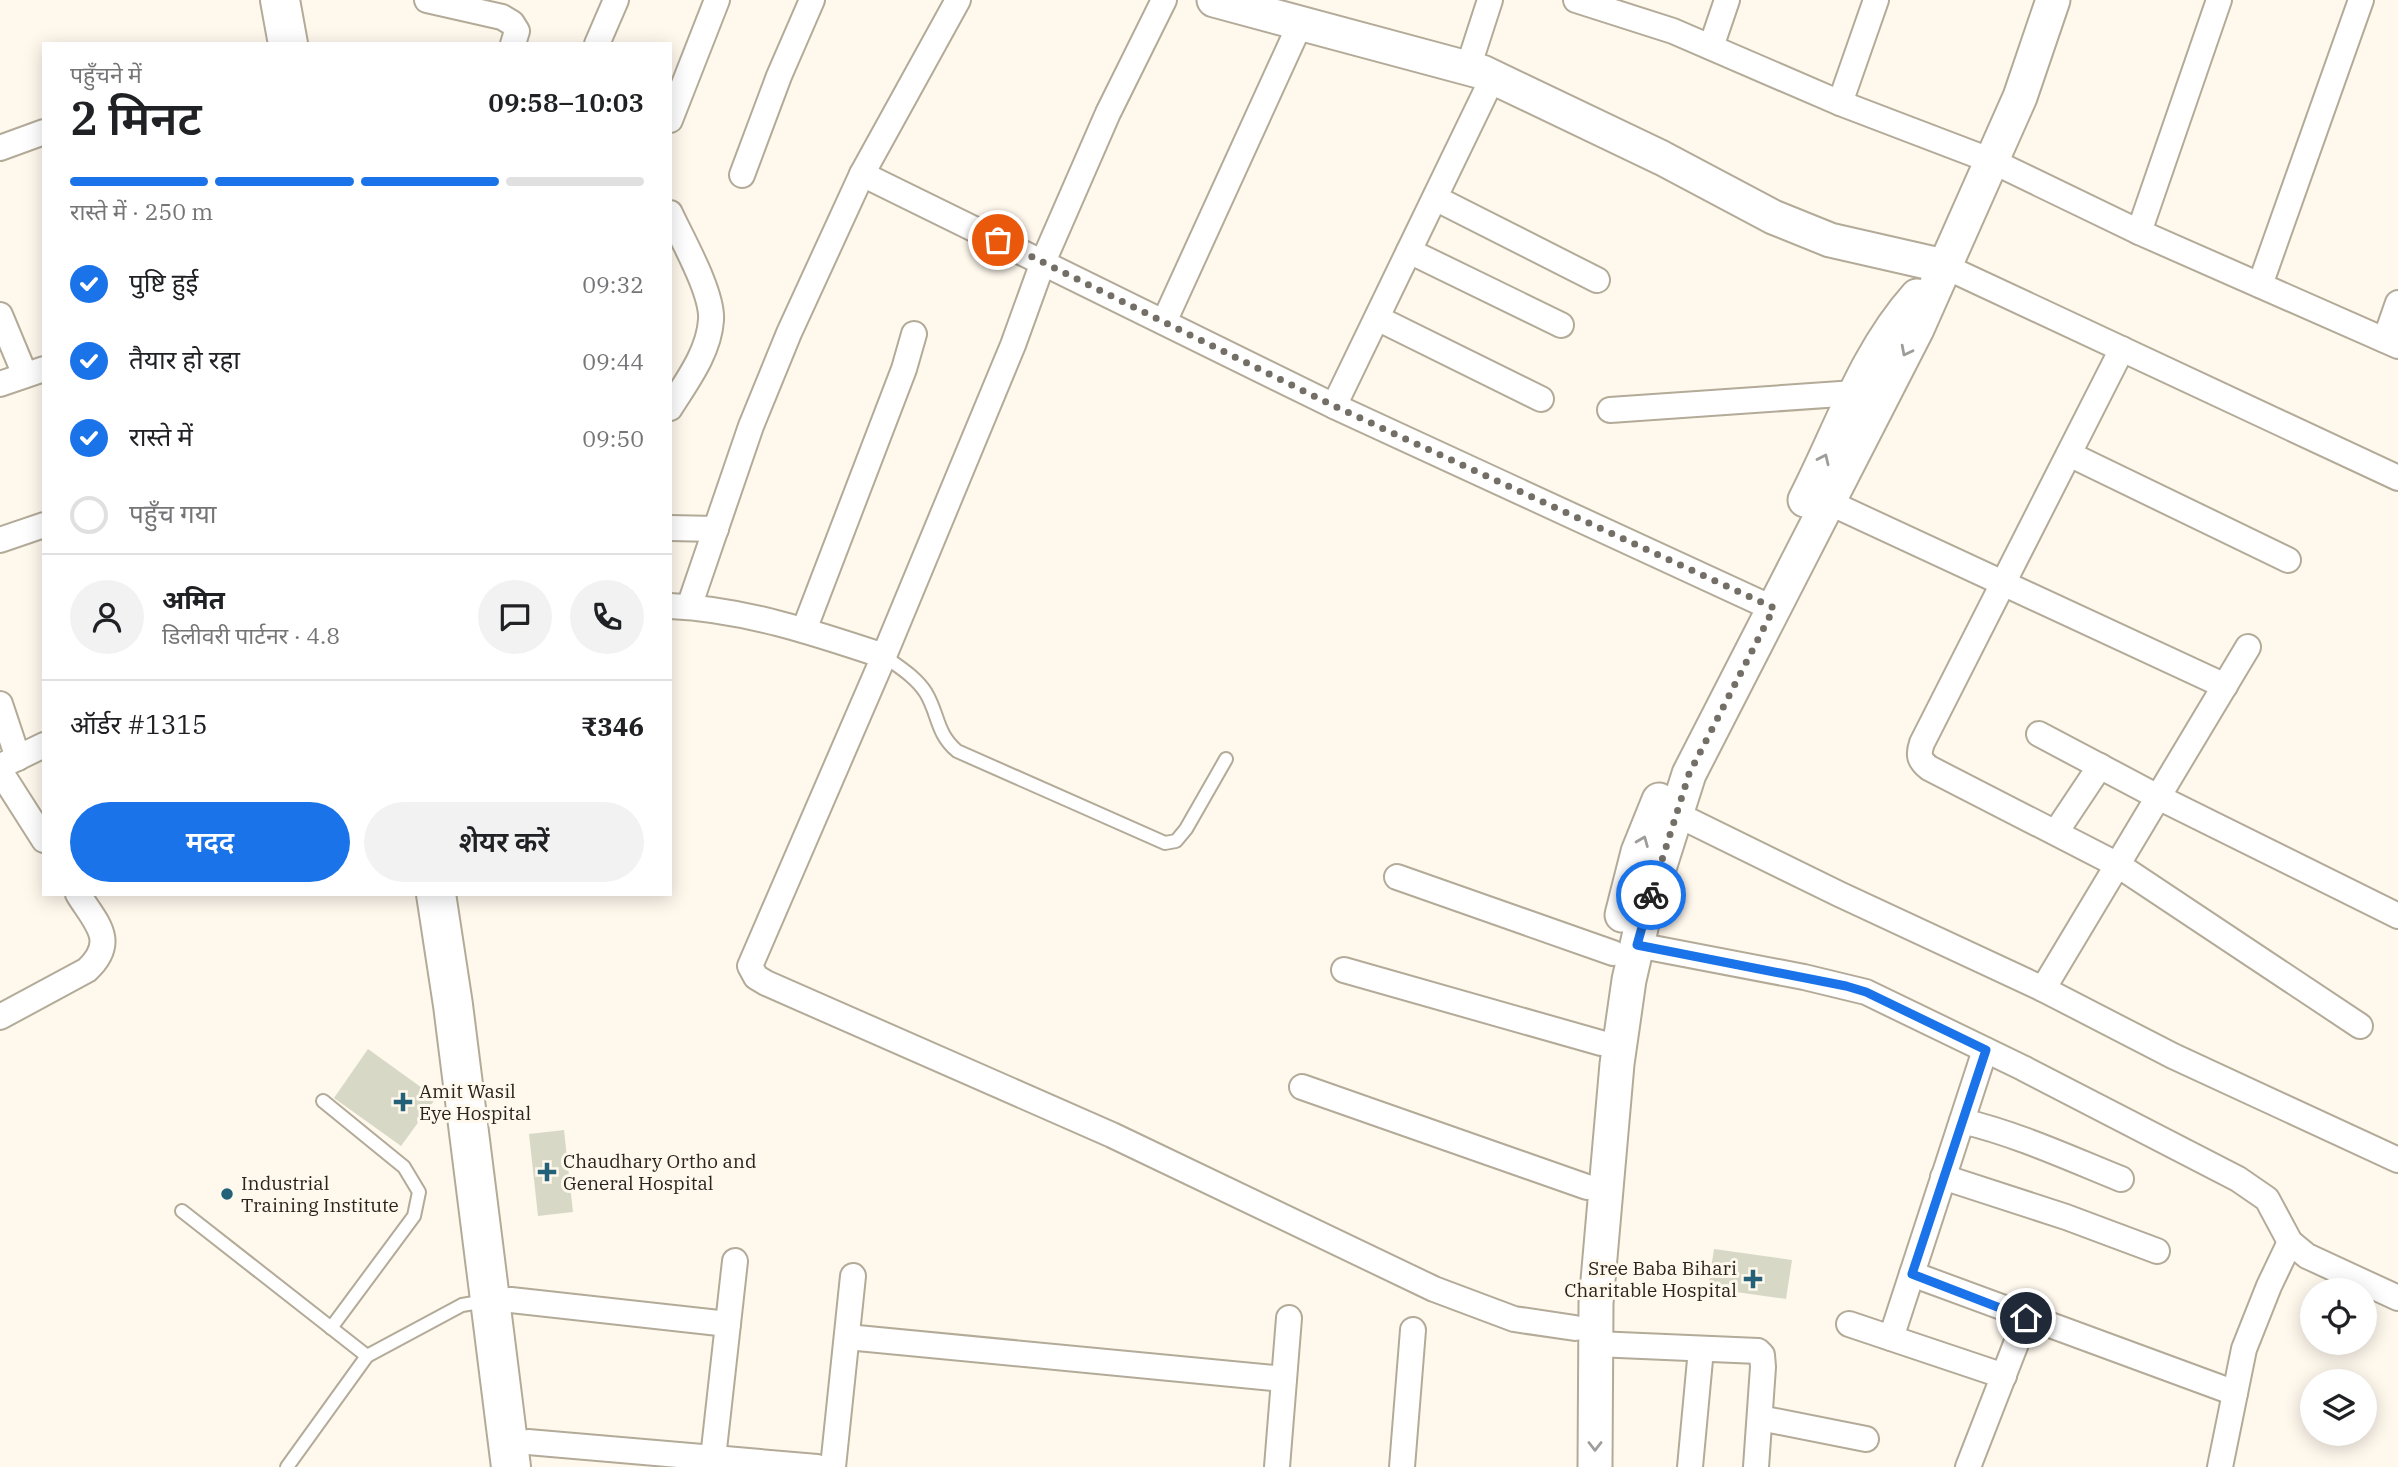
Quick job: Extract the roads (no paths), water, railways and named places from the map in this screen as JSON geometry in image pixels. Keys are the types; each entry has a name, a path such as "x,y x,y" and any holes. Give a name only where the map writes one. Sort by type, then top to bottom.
{"main road":[{"path":"280,0 288,42"},
{"path":"301,0 309,42"},
{"path":"436,896 524,1459"},
{"path":"459,896 477,1016 501,1300"}],"street":[{"path":"427,0 502,17 512,23 517,31 514,42"},
{"path":"598,42 616,0"},
{"path":"672,115 717,0"},
{"path":"742,175 779,76 812,0"},
{"path":"884,656 804,630 680,606 716,529 770,377 862,174 958,0"},
{"path":"1164,0 1108,113 1043,262 1013,345 884,656 750,966 755,977 1112,1135 1434,1289 1514,1319 1585,1336 1700,1349 1758,1351 1762,1355 1763,1367 1756,1467"},
{"path":"1214,0 1481,73 1662,158 1773,217 1830,240 1944,266 2398,478"},
{"path":"1334,406 1435,198 1481,73 1490,0"},
{"path":"1576,0 1673,31 1840,103 1992,161 2139,232 2391,343 2398,303"},
{"path":"1711,47 1727,0"},
{"path":"1840,103 1875,0"},
{"path":"1572,1467 1585,1336 1596,1303 1617,1064 1629,979 1625,949 1638,852 1674,765 1764,604 1866,399 1917,329 2020,97 2053,0"},
{"path":"2139,232 2219,0"},
{"path":"2260,285 2361,0"},
{"path":"1164,322 1301,22"},
{"path":"0,148 42,133"},
{"path":"862,174 1334,406 1764,604"},
{"path":"1435,198 1597,280"},
{"path":"672,217 707,295 712,318 704,350 672,405"},
{"path":"1409,251 1561,325"},
{"path":"0,315 35,372 0,384"},
{"path":"1377,318 1541,399"},
{"path":"804,630 904,369 914,334"},
{"path":"2122,349 1922,743 1919,754 1921,762 2118,864 2360,1026"},
{"path":"1610,410 1866,399"},
{"path":"2069,454 2288,560"},
{"path":"1818,497 2225,686"},
{"path":"0,540 42,526"},
{"path":"672,528 716,529"},
{"path":"1595,1467 1585,1336 1575,1306 1601,1043 1625,949 1689,774 1764,604"},
{"path":"2043,989 2248,647"},
{"path":"0,704 6,765 42,836"},
{"path":"2039,734 2158,797 2398,916"},
{"path":"6,765 42,746"},
{"path":"2056,832 2100,766"},
{"path":"1676,814 1851,900 2043,989 2173,1056 2398,1160"},
{"path":"1397,877 1625,949 1846,986 1866,992 1986,1050 2254,1189 2267,1199 2290,1242 2307,1256 2398,1298"},
{"path":"0,1017 87,970 96,961 103,948 102,933 79,896"},
{"path":"1344,970 1601,1043"},
{"path":"1891,1338 1986,1050"},
{"path":"1302,1087 1587,1187"},
{"path":"1962,1121 1989,1127 2031,1142 2121,1180"},
{"path":"1943,1177 2066,1217 2157,1251"},
{"path":"2220,1467 2244,1349 2290,1242"},
{"path":"712,1462 735,1261"},
{"path":"1912,1274 2235,1393"},
{"path":"834,1467 853,1276"},
{"path":"501,1300 728,1324"},
{"path":"1277,1467 1289,1318"},
{"path":"1969,1467 2026,1318"},
{"path":"1849,1324 2004,1376"},
{"path":"1402,1467 1413,1330"},
{"path":"847,1337 1284,1379"},
{"path":"1690,1467 1700,1349"},
{"path":"1760,1418 1866,1439"},
{"path":"524,1459 712,1462 817,1467"}],"lane":[{"path":"884,656 918,683 927,695 942,735 957,751 1165,843 1176,841 1186,829 1226,759"},
{"path":"323,1101 404,1167 419,1192 414,1216 331,1328"},
{"path":"182,1210 367,1356"},
{"path":"287,1467 367,1356 462,1305 501,1300"}],"place":[{"name":"Amit Wasil Eye Hospital","path":"403,1102"},
{"name":"Chaudhary Ortho and General Hospital","path":"547,1172"},
{"name":"Industrial Training Institute","path":"227,1194"},
{"name":"Sree Baba Bihari Charitable Hospital","path":"1753,1279"}]}
